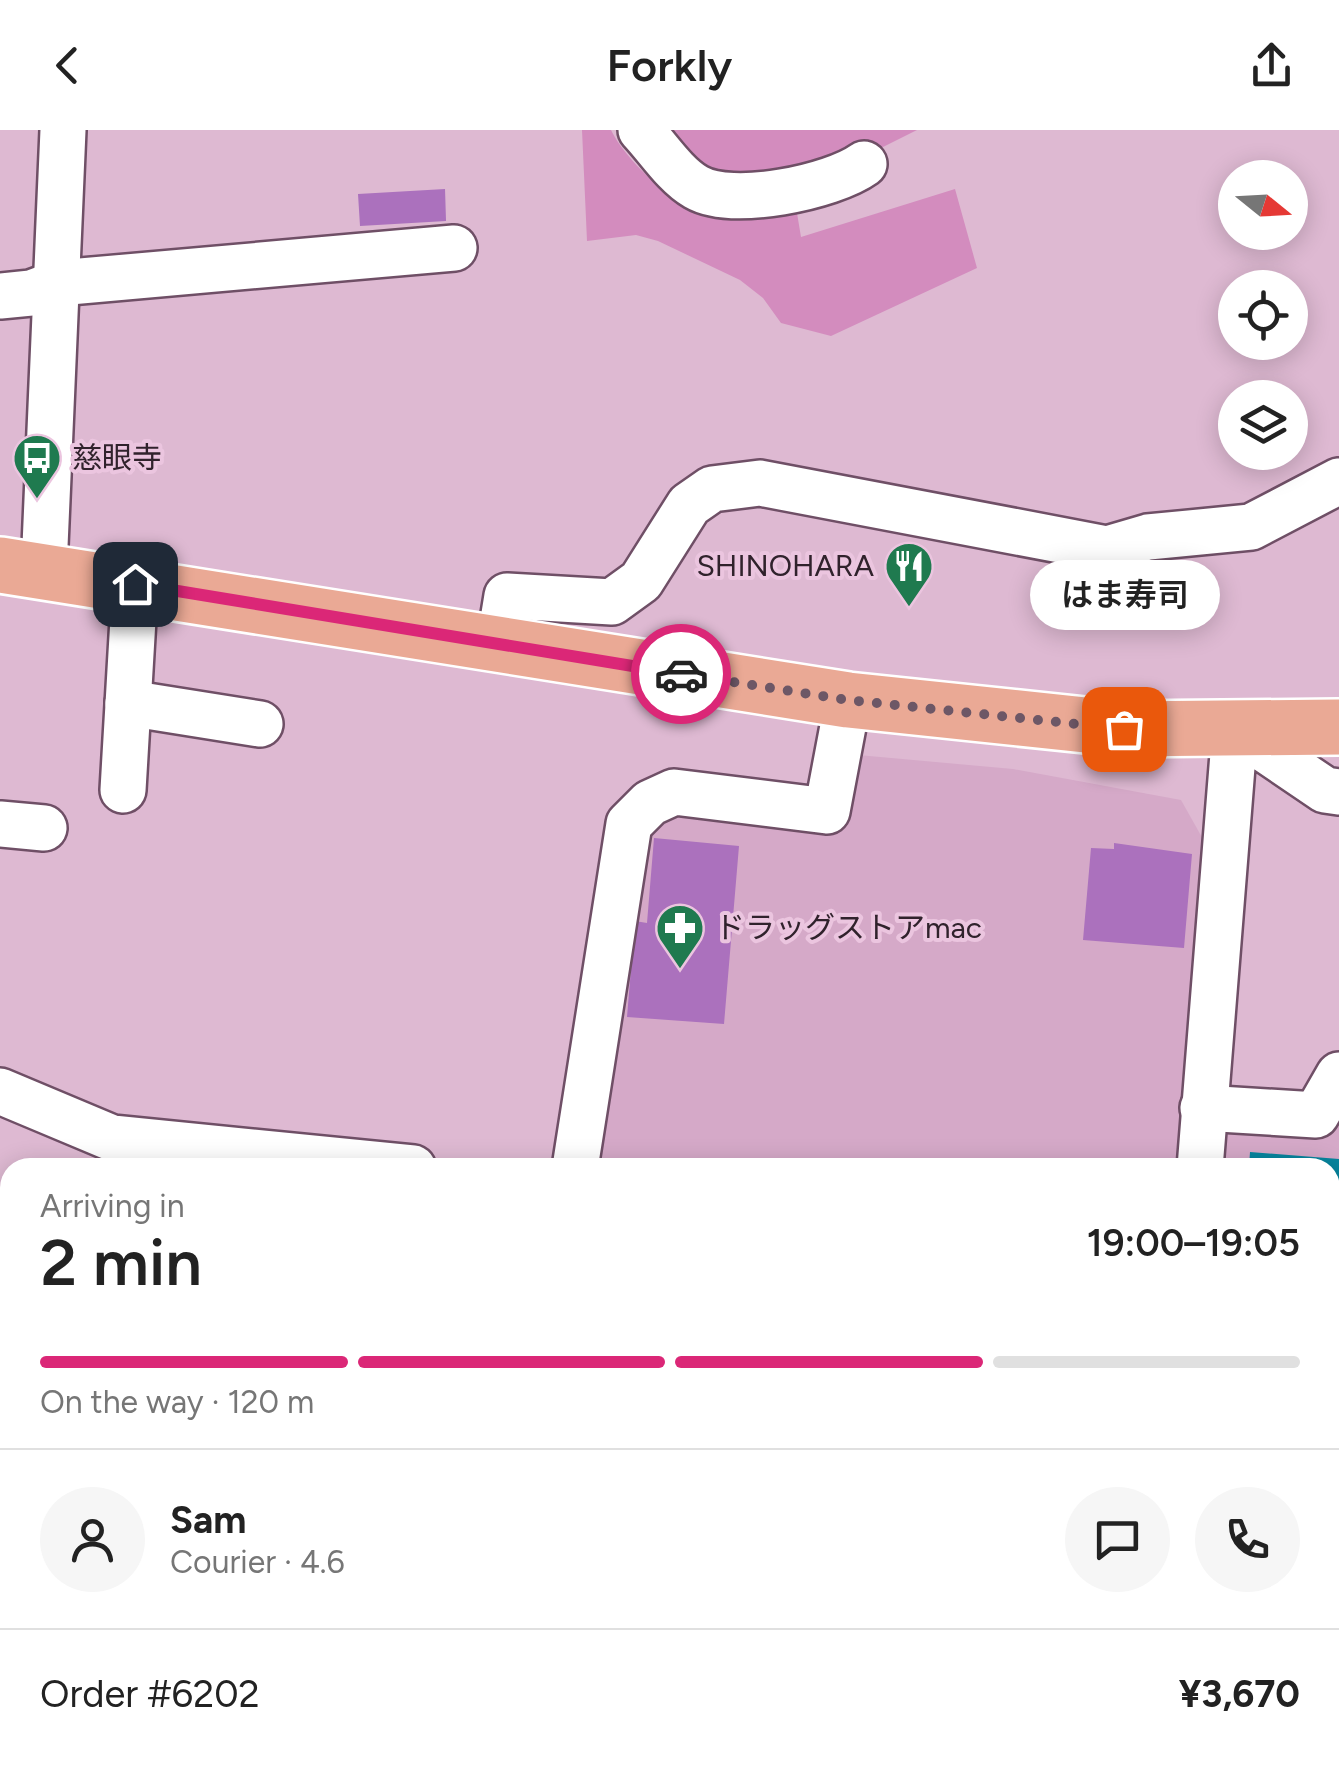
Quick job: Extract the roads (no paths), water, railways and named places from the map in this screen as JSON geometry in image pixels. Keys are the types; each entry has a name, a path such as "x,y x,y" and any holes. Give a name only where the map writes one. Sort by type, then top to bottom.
{"main road":[{"path":"22,567 848,700 1124,729 1339,727"}],"street":[{"path":"22,567 58,283 63,130"},
{"path":"641,130 692,184 706,192 778,191 844,178 864,164"},
{"path":"0,296 31,293 58,283 454,248"},
{"path":"499,645 507,596 612,602 641,581 689,505 712,489 760,483 1107,549 1148,536 1251,527 1339,481"},
{"path":"123,790 135,584"},
{"path":"577,1158 630,824 650,803 674,792 827,811 848,700"},
{"path":"128,703 260,724"},
{"path":"1200,1158 1235,729 1324,790 1339,792"},
{"path":"1203,1108 1316,1114 1339,1075"},
{"path":"0,1091 112,1138 178,1158"}],"water":[{"path":"1250,1152 1326,1158 1250,1158"}],"place":[{"name":"慈眼寺","path":"37,500"},
{"name":"SHINOHARA","path":"909,608"},
{"name":"はま寿司","path":"1124,729"},
{"name":"ドラッグストアmac","path":"680,970"}]}
